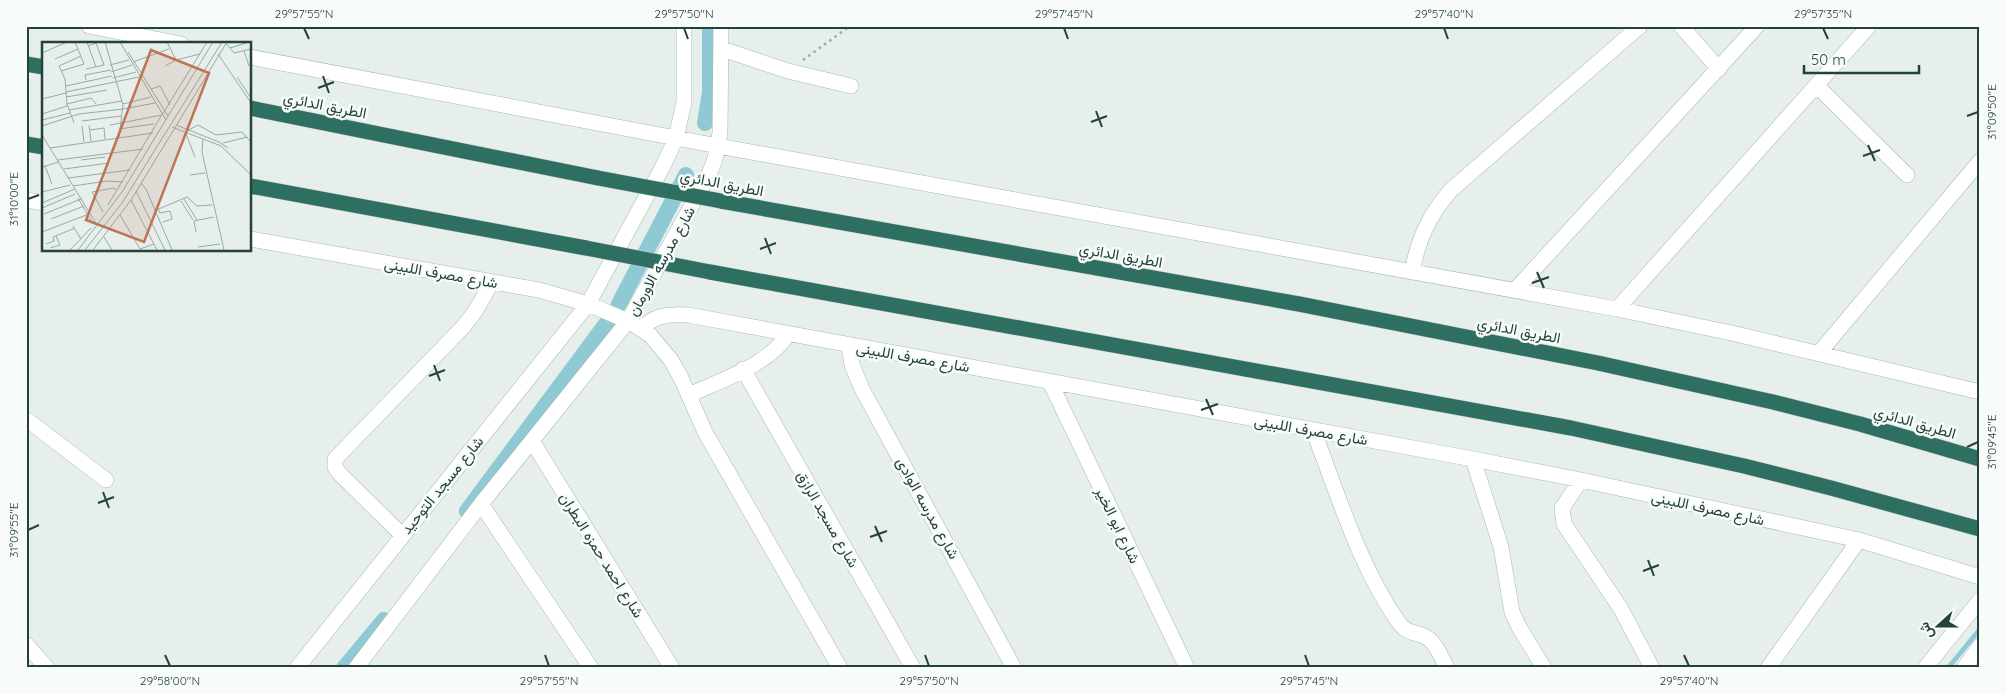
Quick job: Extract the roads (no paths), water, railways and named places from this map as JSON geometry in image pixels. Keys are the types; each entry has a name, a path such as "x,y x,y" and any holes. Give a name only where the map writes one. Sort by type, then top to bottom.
{"highway":[{"path":"26,64 42,67"},
{"name":"الطريق الدائري","path":"251,108 598,178 1299,304 1608,365 1773,402 1870,427 1980,459"},
{"path":"26,144 42,147"},
{"path":"251,186 710,272 1572,428 1764,471 1980,529"}],"street":[{"path":"89,26 171,42"},
{"path":"588,304 663,166 676,138 684,102 684,26"},
{"name":"شارع مدرسه الاورمان","path":"634,325 710,172 718,146 722,49 721,26"},
{"path":"1412,272 1419,240 1425,227 1451,190 1639,26"},
{"path":"1680,26 1719,69"},
{"path":"1515,290 1757,26"},
{"path":"1617,309 1869,26"},
{"path":"722,49 788,71 851,86"},
{"path":"251,57 718,146 1617,309 1818,353 1980,392"},
{"path":"1816,85 1907,176"},
{"path":"1818,353 1980,162"},
{"path":"26,200 42,204"},
{"name":"شارع مصرف اللبينى","path":"251,239 539,290 588,304 634,325 655,318 677,314 1581,480 1859,540 1980,577"},
{"path":"402,535 339,473 335,467 335,460 464,326 476,310 492,282"},
{"name":"شارع مسجد التوحيد","path":"297,668 588,304"},
{"path":"356,668 481,504 532,441 634,325 650,335 671,360 689,395 704,432 840,668"},
{"path":"689,395 765,358 783,342 788,334"},
{"name":"شارع مدرسه الوادى","path":"849,346 852,365 862,389 1014,668"},
{"name":"شارع مسجد الرازق","path":"743,369 913,668"},
{"name":"شارع ابو الخير","path":"1050,382 1187,668"},
{"path":"26,418 106,480"},
{"path":"1314,430 1362,557 1397,621 1410,633 1424,636 1431,640 1447,668"},
{"name":"شارع احمد حمزه البطران","path":"532,441 672,668"},
{"path":"1473,459 1501,547 1512,612 1519,628 1544,668"},
{"path":"1581,480 1562,508 1564,524 1621,609 1652,668"},
{"path":"481,504 591,668"},
{"path":"1768,668 1859,540"},
{"path":"1925,668 1980,600"},
{"path":"26,644 47,668"},
{"path":"1964,668 1980,646"}],"waterway":[{"path":"705,123 710,92 710,26"},
{"path":"619,304 686,175"},
{"path":"467,511 609,320"},
{"path":"344,668 384,620"},
{"path":"1948,668 1980,629"}]}
